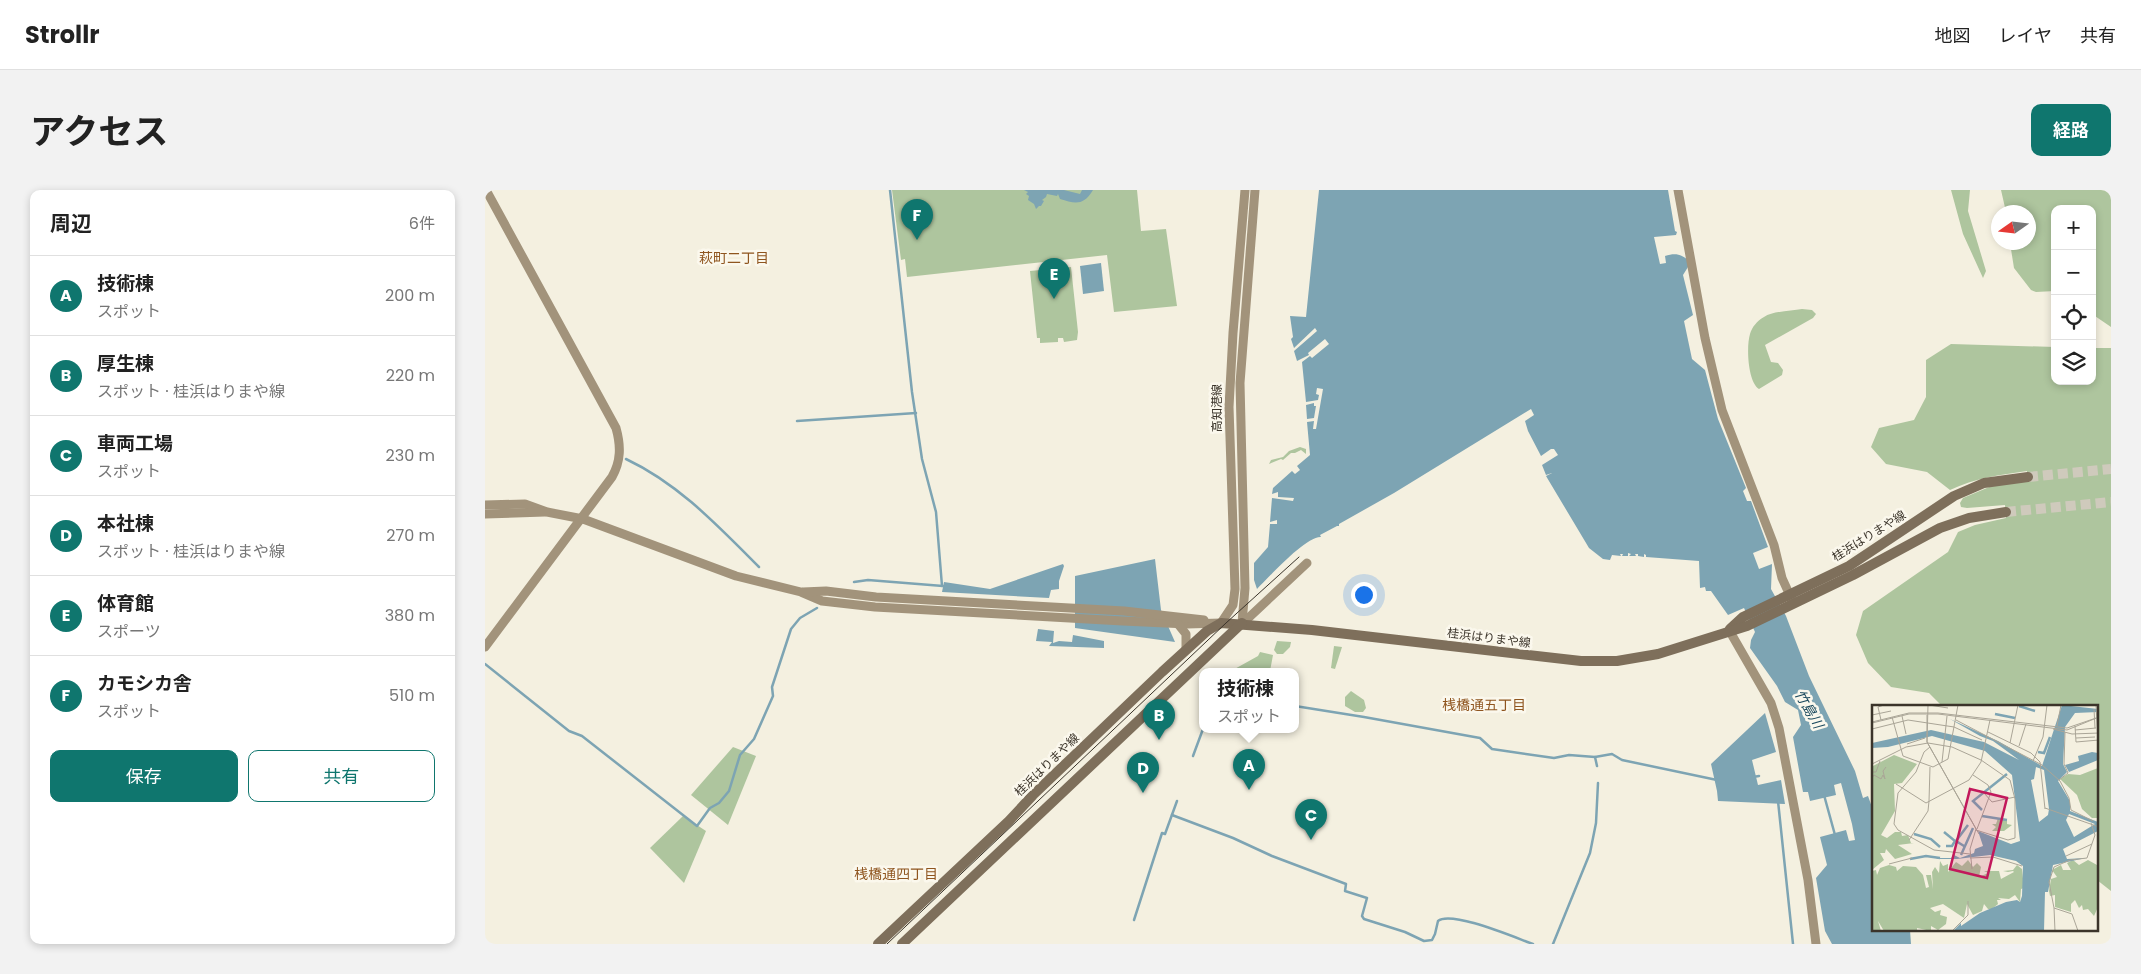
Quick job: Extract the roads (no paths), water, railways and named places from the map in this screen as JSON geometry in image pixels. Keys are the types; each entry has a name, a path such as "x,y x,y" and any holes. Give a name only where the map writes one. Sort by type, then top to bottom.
{"main road":[{"name":"桂浜はりまや線","path":"878,944 1187,649 1207,631 1221,623 1243,623 1581,661 1627,660 1691,645 1729,630 1787,601 1849,566 1954,496 1985,483 2028,477"},
{"name":"桂浜はりまや線","path":"1787,601 1853,575 1940,528 1969,518 2005,512"},
{"path":"902,944 1243,623"}],"street":[{"path":"485,647 583,519 616,469 620,448 616,428 486,190"},
{"name":"高知港線","path":"1221,623 1233,605 1235,589 1229,406 1245,190"},
{"name":"高知港線","path":"1243,623 1245,588 1240,383 1255,190"},
{"path":"1678,190 1708,353 1722,410 1774,545 1787,601"},
{"path":"485,505 525,504 547,512 583,519 736,576 801,592 822,601 875,607 1074,618 1163,619 1178,624 1221,623"},
{"path":"485,514 547,512"},
{"path":"1243,623 1307,563"},
{"path":"801,592 826,591 876,597 1073,608 1163,619 1221,623"},
{"path":"1178,624 1186,634 1187,649"},
{"path":"1729,630 1771,703 1779,728 1808,880 1816,944"}],"water":[{"path":"1024,190 1064,190 1080,194 1082,190 1093,190 1086,199 1078,202 1060,199 1058,194 1057,196 1047,194 1042,200 1044,201 1041,206 1036,209 1034,204 1028,200 1029,196 1026,194 1028,192"},
{"name":"竹島川","path":"1319,190 1668,190 1675,231 1677,232 1676,235 1654,237 1660,264 1666,263 1665,256 1672,255 1680,255 1688,260 1688,267 1683,275 1693,315 1684,321 1692,359 1705,370 1718,419 1746,488 1743,491 1747,501 1751,501 1768,547 1753,553 1759,569 1772,564 1771,589 1786,616 1809,676 1855,771 1863,798 1868,796 1872,807 1872,932 1910,932 1911,944 1832,944 1825,931 1816,878 1827,865 1820,837 1846,830 1849,841 1855,840 1852,824 1841,783 1834,785 1836,795 1810,801 1808,792 1803,792 1793,737 1801,725 1798,710 1785,702 1777,686 1750,648 1755,632 1744,608 1728,615 1711,591 1706,591 1705,587 1700,588 1699,561 1646,557 1644,554 1644,557 1638,556 1638,554 1635,554 1636,556 1629,556 1631,554 1628,553 1628,556 1622,556 1623,554 1620,554 1621,556 1612,555 1610,560 1603,559 1589,548 1546,476 1552,473 1546,475 1542,465 1558,455 1554,449 1551,449 1541,456 1525,421 1534,415 1531,409 1394,493 1339,524 1339,526 1320,535 1321,537 1314,538 1306,543 1257,589 1254,580 1254,563 1268,547 1270,524 1277,524 1277,520 1270,522 1272,498 1293,501 1294,498 1278,497 1278,492 1272,494 1273,488 1292,471 1295,474 1300,470 1297,466 1310,455 1307,422 1314,421 1313,429 1316,429 1323,389 1317,388 1318,400 1306,402 1302,362 1310,356 1312,358 1329,344 1325,339 1308,353 1309,355 1297,361 1294,351 1317,331 1315,328 1294,348 1291,339 1293,337 1290,316 1306,317"},
{"path":"1101,263 1104,291 1083,294 1080,266"},
{"path":"1314,403 1314,406 1316,406 1314,418 1307,419 1306,405"},
{"path":"1155,559 1161,610 1175,642 1075,628 1075,576"},
{"path":"1063,564 1059,589 1051,590 1049,598 942,592 944,582 990,589"},
{"path":"1038,629 1054,631 1053,643 1059,641 1072,642 1073,635 1104,641 1104,648 1049,646 1052,642 1036,641"},
{"path":"1765,713 1776,752 1752,760 1758,785 1781,780 1785,804 1718,801 1711,764"}],"waterway":[{"path":"890,190 912,392 922,459 936,512 942,586"},
{"path":"797,421 916,413"},
{"path":"626,459 681,493 713,521 759,567"},
{"path":"854,582 868,580 943,586"},
{"path":"485,664 569,731 582,736 697,826 710,808 719,803 729,791 740,755 754,739 773,696 772,687 791,629 800,618 817,608"},
{"path":"1299,707 1480,738 1492,749 1554,758 1569,755 1595,757 1612,754 1622,760 1717,780"},
{"path":"1193,756 1202,733"},
{"path":"1595,757 1597,766"},
{"path":"1753,777 1759,776"},
{"path":"1553,944 1590,853 1596,823 1598,783"},
{"path":"1824,795 1835,835"},
{"path":"1134,920 1162,833 1165,834 1177,801"},
{"path":"1778,801 1793,944"},
{"path":"1172,815 1346,884 1345,891 1367,898 1362,916 1364,919 1405,932 1424,941 1432,940 1438,921 1456,919 1499,931 1533,944"}],"tunnel":[{"path":"2028,477 2111,469"},
{"path":"2006,512 2111,502"}],"tram line":[{"path":"887,944 1226,623 1299,557"}],"place":[{"name":"カモシカ舎","path":"917,240"},
{"name":"体育館","path":"1054,299"},
{"name":"厚生棟","path":"1159,740"},
{"name":"技術棟","path":"1249,790"},
{"name":"本社棟","path":"1143,793"},
{"name":"車両工場","path":"1311,840"}],"district":[{"name":"萩町二丁目","path":"734,258"},
{"name":"桟橋通五丁目","path":"1484,705"},
{"name":"桟橋通四丁目","path":"896,874"}]}
